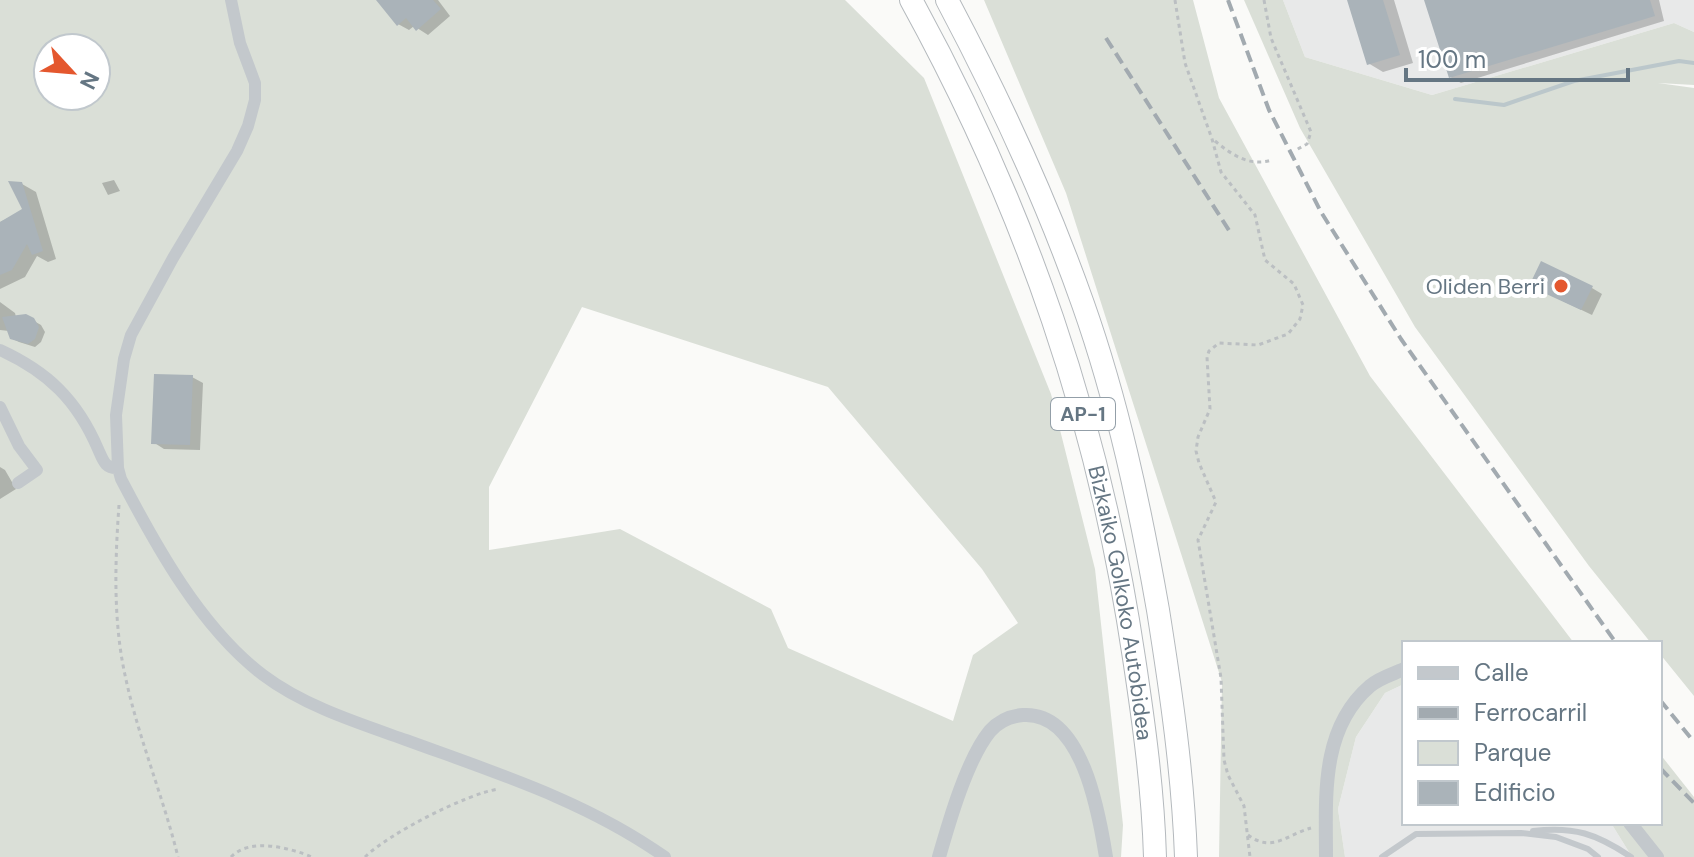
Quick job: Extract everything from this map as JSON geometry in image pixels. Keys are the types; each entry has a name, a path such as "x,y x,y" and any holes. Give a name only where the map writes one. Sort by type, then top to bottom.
{"highway":[{"name":"Bizkaiko Golkoko Autobidea","path":"911,0 977,128 1019,222 1056,324 1083,412 1117,553 1131,638 1148,746 1155,857"},
{"name":"Bizkaiko Golkoko Autobidea","path":"947,0 987,76 1034,178 1083,305 1112,395 1147,550 1163,644 1177,741 1186,857"}],"street":[{"path":"231,0 240,43 253,75 255,100 237,151 131,335 118,401 120,474 177,577 243,659 265,677 344,717 563,798 665,857"},
{"path":"0,350 29,363 53,383 87,423 105,465 120,474"},
{"path":"0,407 19,446 37,470 18,483"},
{"path":"1326,857 1326,791 1331,748 1345,714 1372,685 1402,670"},
{"path":"939,857 974,757 991,730 1004,720 1031,715 1059,726 1069,737 1082,764 1099,820 1106,857"},
{"path":"1632,825 1657,857"}],"lane":[{"path":"1521,833 1553,828 1579,831 1605,840 1631,857"},
{"path":"1382,857 1416,834 1521,833 1556,837 1588,849 1598,857"}],"path":[{"path":"1175,0 1185,63 1223,177 1255,215 1265,260 1294,284 1303,305 1300,319 1288,334 1258,345 1215,344 1209,351 1210,409 1197,443 1199,463 1216,502 1198,540 1221,678 1224,760 1244,806 1250,857"},
{"path":"1264,0 1271,38 1311,132 1307,144 1296,150"},
{"path":"1212,139 1241,158 1259,164 1272,160"},
{"path":"120,474 116,607 119,641 125,678 178,857"},
{"path":"365,857 394,834 471,796 498,790"},
{"path":"1247,835 1269,844 1308,828 1318,828 1326,833"},
{"path":"231,857 236,851 251,846 312,857"}],"shaded area":[{"path":"1283,0 1694,0 1694,32 1674,23 1432,95 1305,57"},
{"path":"1402,685 1402,825 1612,825 1632,857 1345,857 1338,809 1356,737 1385,693"}],"green space":[{"path":"0,0 845,0 924,78 1051,394 1095,569 1123,825 1121,857 0,857","holes":["582,307 828,387 982,569 1018,623 973,655 953,721 788,648 771,609 620,529 489,550 489,487"]},
{"path":"984,0 1193,0 1219,98 1370,376 1572,641 1402,641 1402,685 1385,693 1356,737 1338,809 1345,857 1219,857 1222,682 1066,193"},
{"path":"1244,0 1283,0 1305,57 1432,95 1674,23 1694,32 1694,85 1658,83 1694,88 1694,696 1662,656 1662,641 1649,641 1589,566 1415,327 1300,128"},
{"path":"1662,757 1694,797 1694,857 1632,857 1612,825 1662,825"}],"building":[{"path":"376,0 433,0 441,9 416,31 406,18 397,26"},
{"path":"1347,0 1383,0 1400,55 1367,65"},
{"path":"1424,0 1650,0 1655,16 1449,78"},
{"path":"8,181 22,182 43,251 32,255 27,244 12,270 0,275 0,222 22,209"},
{"name":"Oliden Berri","path":"1541,261 1593,286 1581,310 1529,286"},
{"path":"26,314 34,318 39,327 35,339 28,344 10,339 2,317"},
{"path":"154,374 193,375 190,445 151,444"}],"waterway":[{"path":"1455,99 1504,105 1574,81 1679,61 1694,63"}],"railway":[{"path":"1228,0 1269,110 1321,212 1401,339 1615,641"},
{"path":"1106,38 1232,235"},
{"path":"1662,702 1694,742"},
{"path":"1662,770 1694,803"}],"place":[{"name":"Oliden Berri","path":"1561,286"}]}
